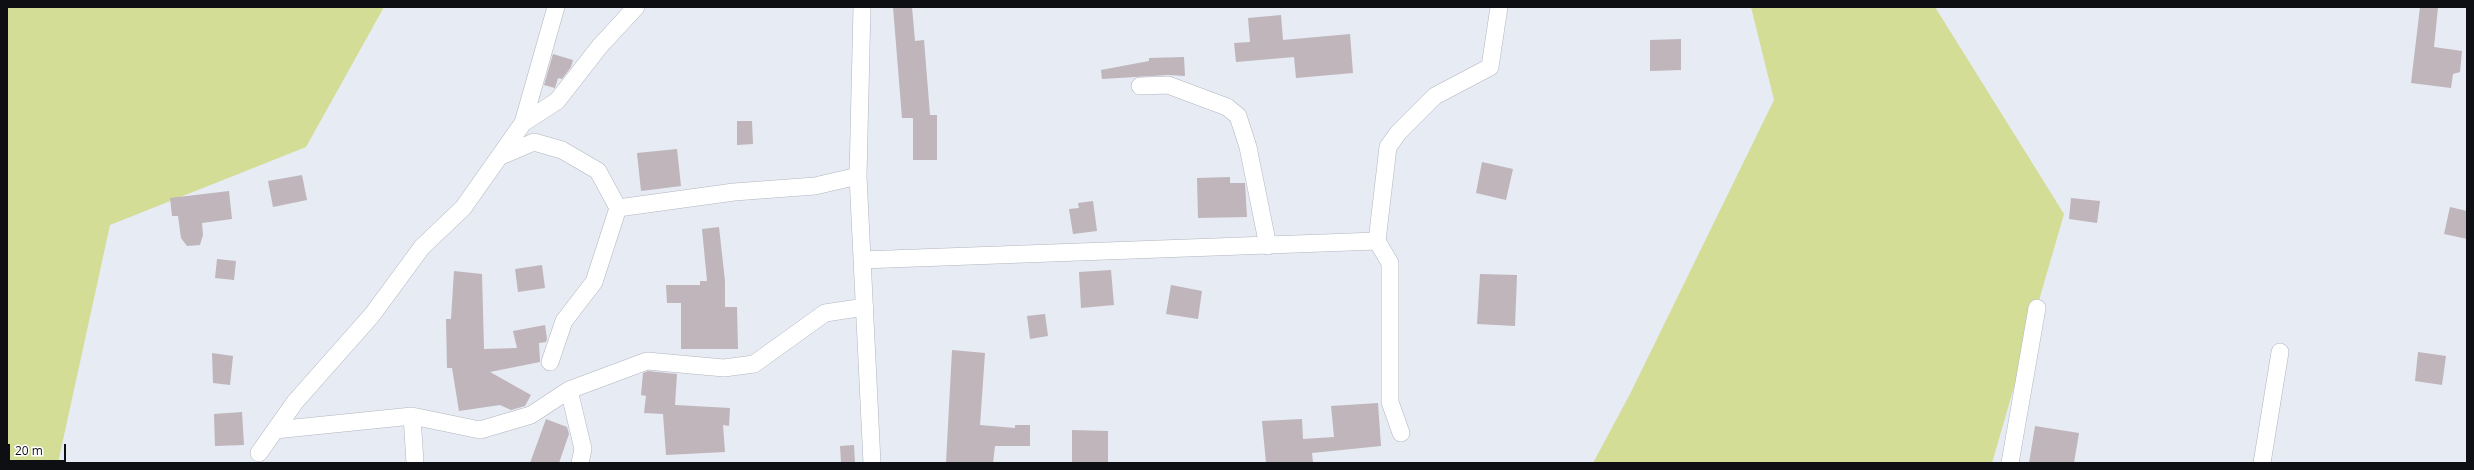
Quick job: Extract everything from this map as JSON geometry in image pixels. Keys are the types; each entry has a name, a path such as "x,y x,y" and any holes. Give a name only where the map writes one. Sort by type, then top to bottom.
{"street":[{"path":"259,453 295,402 372,315 422,246 463,208 523,123 556,7"},
{"path":"523,123 557,101 600,46 636,7"},
{"path":"862,7 858,176 872,463"},
{"path":"1401,433 1390,402 1390,264 1377,241 1388,147 1398,133 1435,96 1490,67 1499,7"},
{"path":"1140,86 1168,85 1227,106 1238,116 1248,147 1268,246"},
{"path":"501,156 534,142 562,150 598,171 618,208 594,282 564,321 550,362"},
{"path":"618,208 734,192 815,186 858,176"},
{"path":"862,260 1377,241"},
{"path":"275,430 412,416 480,430 531,416 569,390 647,361 724,368 754,364 824,313 865,307"},
{"path":"2010,463 2037,308"},
{"path":"2262,463 2280,352"},
{"path":"569,390 583,449 580,463"},
{"path":"412,416 415,463"}],"green space":[{"path":"7,7 384,7 306,147 110,225 58,463 7,463"},
{"path":"1751,7 1935,7 2064,214 1992,463 1593,463 1630,394 1774,100"}],"building":[{"path":"893,7 912,7 915,41 924,40 930,115 937,115 937,160 913,160 913,118 902,118"},
{"path":"2420,7 2438,7 2434,47 2462,51 2460,72 2453,74 2451,88 2411,83"},
{"path":"1281,15 1283,40 1350,34 1353,73 1296,78 1294,57 1236,62 1234,43 1250,42 1248,18"},
{"path":"1681,39 1681,70 1650,71 1650,40"},
{"path":"553,54 573,60 571,67 562,79 558,78 555,88 544,85"},
{"path":"1184,57 1185,76 1168,75 1102,79 1101,70 1149,61 1149,58"},
{"path":"737,121 752,121 753,144 737,145"},
{"path":"677,149 681,186 641,191 637,153"},
{"path":"1482,162 1513,169 1506,200 1476,193"},
{"path":"302,175 307,200 273,207 268,181"},
{"path":"1230,177 1230,183 1245,183 1247,217 1198,218 1197,178"},
{"path":"229,191 232,219 202,223 203,235 200,245 187,246 181,238 178,216 172,216 170,198"},
{"path":"2071,198 2100,201 2097,223 2069,219"},
{"path":"1093,201 1097,231 1073,234 1069,209 1079,208 1078,203"},
{"path":"2450,207 2467,211 2467,239 2444,234"},
{"path":"719,227 725,281 725,307 737,307 738,349 681,349 681,303 667,303 666,285 700,285 700,281 707,281 702,229"},
{"path":"217,259 236,261 234,280 215,278"},
{"path":"542,265 545,288 518,292 515,269"},
{"path":"1111,270 1114,305 1081,308 1079,272"},
{"path":"454,271 482,274 484,349 517,348 513,331 545,325 547,339 546,342 539,343 540,362 490,372 531,395 525,406 511,410 500,405 459,411 452,368 447,368 446,319 451,319"},
{"path":"1480,274 1517,275 1515,326 1477,324"},
{"path":"1171,285 1202,291 1198,319 1166,314"},
{"path":"1045,314 1048,336 1030,339 1027,316"},
{"path":"952,350 985,353 980,425 1015,428 1015,425 1030,425 1030,446 995,446 993,463 946,463"},
{"path":"2418,352 2446,356 2442,385 2415,381"},
{"path":"212,353 233,356 230,385 213,383"},
{"path":"648,371 677,374 675,405 730,408 729,426 723,425 725,452 666,455 663,414 644,413 646,396 641,395 643,373"},
{"path":"1378,403 1381,446 1312,453 1313,462 1266,463 1262,421 1302,419 1303,439 1334,437 1331,406"},
{"path":"242,412 244,445 215,446 214,414"},
{"path":"546,419 567,427 569,434 559,463 530,463"},
{"path":"2035,426 2079,433 2074,463 2029,463"},
{"path":"1072,430 1108,431 1108,463 1072,463"},
{"path":"854,445 855,463 841,463 840,446"}]}
